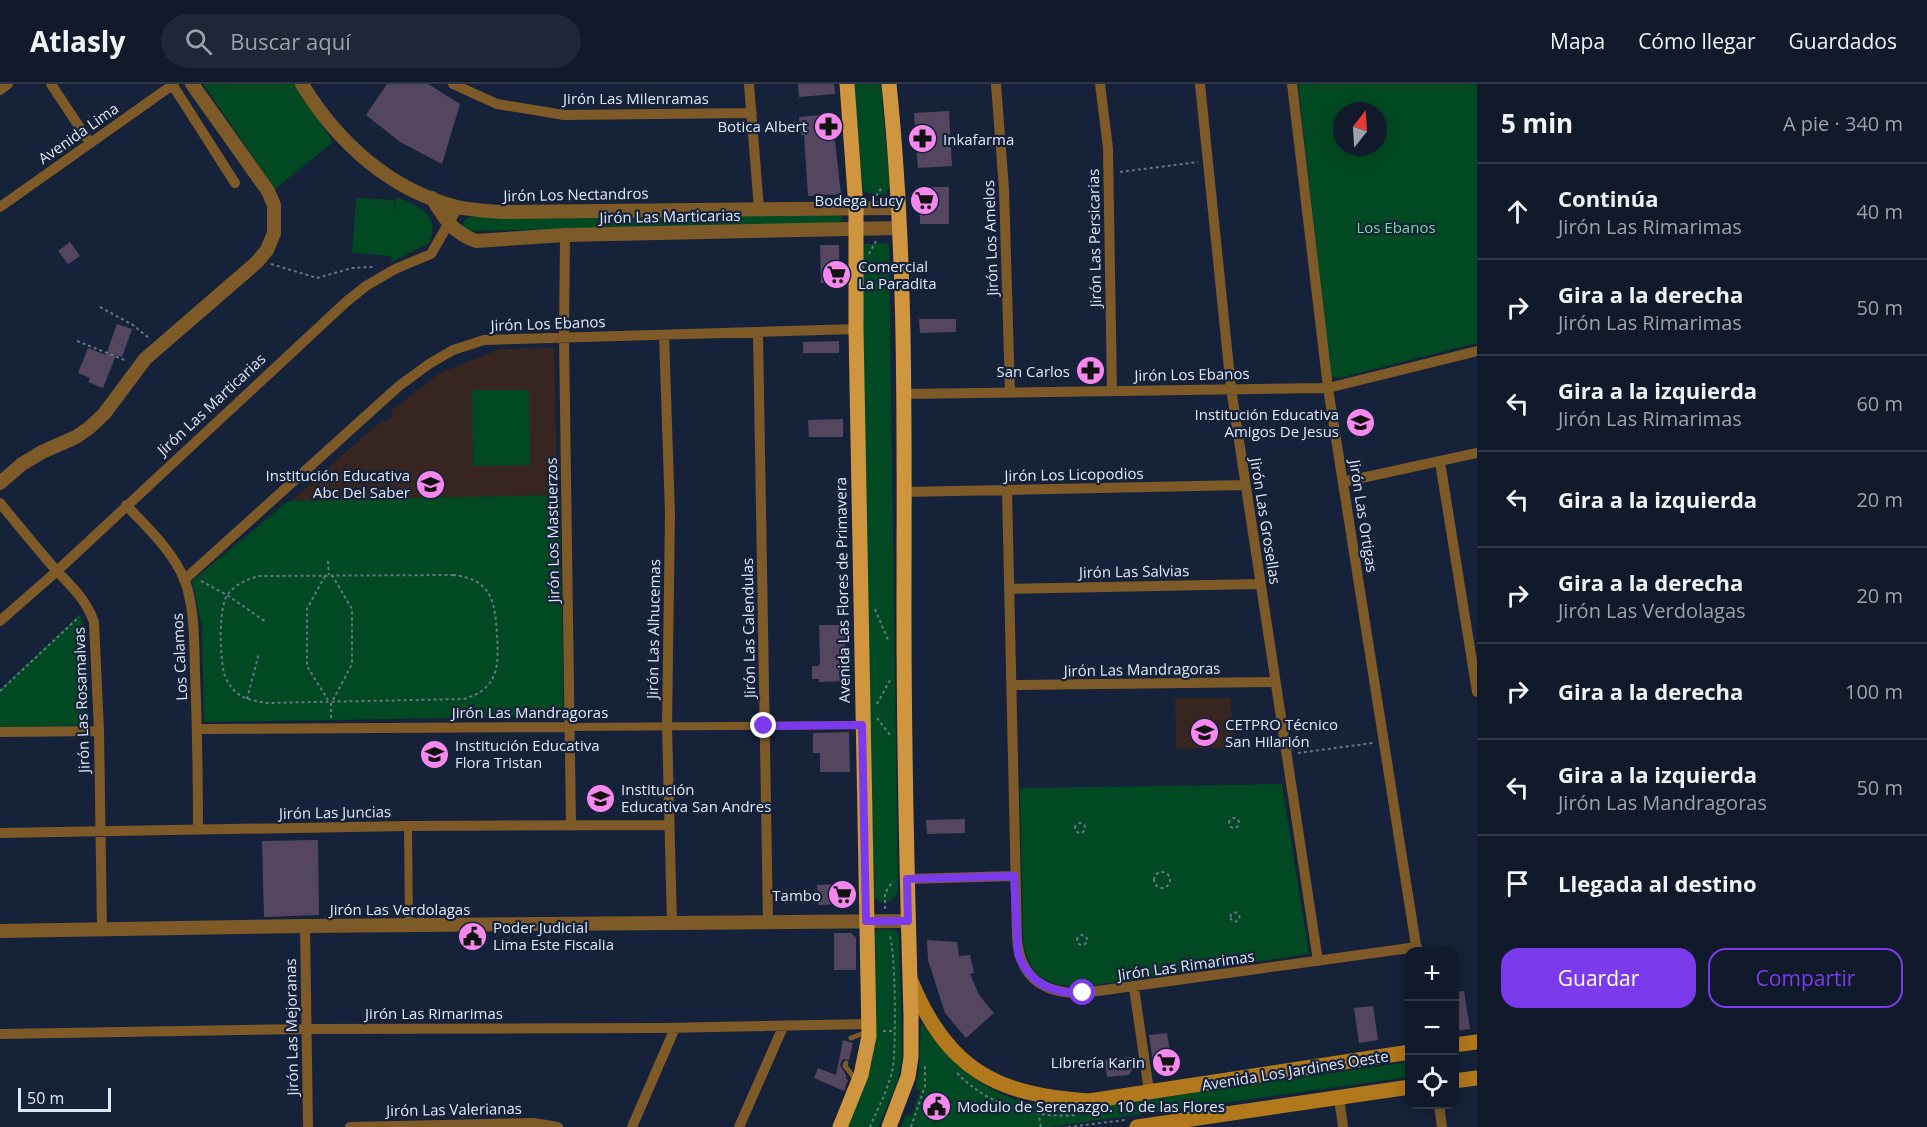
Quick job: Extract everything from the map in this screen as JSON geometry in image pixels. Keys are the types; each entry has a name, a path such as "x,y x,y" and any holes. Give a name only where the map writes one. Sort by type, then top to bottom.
{"main road":[{"name":"Avenida Las Flores de Primavera","path":"840,1127 859,1083 867,1053 864,1027 866,921 856,208 847,84"},
{"path":"889,84 899,228 903,394 904,720 911,1030 908,1077 889,1127"},
{"name":"Avenida Los Jardines Oeste","path":"910,980 932,1024 959,1056 993,1080 1034,1095 1089,1101 1405,1053"},
{"path":"1459,1044 1477,1042"},
{"path":"1459,1080 1477,1078"},
{"path":"1137,1127 1405,1088"}],"street":[{"path":"0,90 8,84"},
{"path":"51,84 90,143"},
{"path":"172,84 235,183"},
{"name":"Avenida Lima","path":"0,207 172,84"},
{"path":"0,483 22,464 89,428 104,414 140,366 159,346 257,262 267,250 274,233 274,205 268,191 192,84"},
{"name":"Jirón Los Nectandros","path":"302,84 340,136 360,155 394,179 432,198 458,207 502,212 898,208"},
{"name":"Jirón Las Milenramas","path":"453,84 497,104 564,115 752,112"},
{"path":"748,84 759,208"},
{"name":"Jirón Los Amelos","path":"996,84 1004,189 1010,392"},
{"name":"Jirón Las Persicarias","path":"1100,84 1108,148 1112,391"},
{"name":"Jirón Las Grosellas","path":"1200,84 1231,388 1318,961"},
{"name":"Jirón Las Ortigas","path":"1292,84 1328,388 1417,947"},
{"name":"Jirón Las Marticarias","path":"432,198 447,223 463,236 476,241 565,235 899,228"},
{"name":"Jirón Las Marticarias","path":"0,621 57,571 346,302 366,286 395,269 431,254 458,207"},
{"name":"Jirón Los Mastuerzos","path":"565,235 564,337 571,826"},
{"name":"Jirón Los Ebanos","path":"184,580 390,394 429,364 453,350 484,340 856,329"},
{"name":"Jirón Las Calendulas","path":"758,333 768,922"},
{"name":"Jirón Las Alhucemas","path":"664,335 670,513 667,727 672,924"},
{"name":"Jirón Los Ebanos","path":"903,394 1328,388 1477,351"},
{"path":"1343,482 1477,453"},
{"path":"1440,462 1477,692"},
{"name":"Jirón Los Licopodios","path":"904,492 1245,485"},
{"name":"Jirón Las Rimarimas","path":"1007,490 1014,876 1018,954 1022,964 1033,978 1045,987 1068,994 1134,988 1405,950"},
{"name":"Jirón Las Rosamalvas","path":"0,503 80,595 94,622 99,731 102,929"},
{"name":"Los Calamos","path":"126,505 156,537 184,580 190,602 194,632 198,729 198,829"},
{"name":"Jirón Las Salvias","path":"1009,589 1260,584"},
{"name":"Jirón Las Mandragoras","path":"1011,686 1275,682"},
{"name":"Jirón Las Mandragoras","path":"198,729 862,725"},
{"path":"0,732 99,731"},
{"name":"Jirón Las Juncias","path":"0,833 408,826 670,825"},
{"path":"408,826 409,926"},
{"path":"907,879 1014,876"},
{"name":"Jirón Las Verdolagas","path":"0,931 908,921"},
{"name":"Jirón Las Mejoranas","path":"305,926 308,1127"},
{"path":"1134,988 1149,1092"},
{"path":"739,1127 783,1027"},
{"name":"Jirón Las Rimarimas","path":"0,1034 305,1029 864,1027"},
{"path":"632,1127 675,1028"},
{"path":"1339,1098 1343,1127"},
{"path":"1440,1109 1442,1127"},
{"name":"Jirón Las Valerianas","path":"350,1127 534,1123 558,1127"}],"lane":[{"path":"864,1027 850,1040 864,1027"},
{"path":"846,1063 845,1066 859,1083"}],"path":[{"path":"1108,174 1209,161"},
{"path":"869,254 876,244"},
{"path":"271,264 317,278 352,268 379,267"},
{"path":"100,307 133,325 159,346"},
{"path":"77,340 140,366"},
{"path":"328,561 329,575 352,609 352,664 331,700 331,718"},
{"path":"329,575 307,609 307,666 331,700"},
{"path":"329,575 465,576 486,590 496,609 498,654 493,679 474,696 464,699 267,703 248,699 236,692 227,681 224,671 222,612 227,595 240,584 259,576 329,575"},
{"path":"201,581 227,595 266,622"},
{"path":"0,691 80,617"},
{"path":"248,699 259,653"},
{"path":"1286,755 1385,742"},
{"path":"1158,873 1165,873 1170,878 1169,885 1162,888 1156,885 1154,879 1158,873"},
{"path":"870,1127 893,1066 895,1030 892,940"},
{"path":"864,1027 911,1030"},
{"path":"1034,1095 1041,1127"}],"shaded area":[{"path":"554,348 557,495 291,501 381,421 386,422 392,416 392,410 440,373 500,349"},
{"name":"CETPRO Técnico San Hilarión","path":"1175,698 1230,698 1235,748 1176,749"}],"green space":[{"path":"203,84 296,84 333,142 275,189"},
{"path":"853,84 881,84 890,187 885,195 868,193 863,190"},
{"name":"Los Ebanos","path":"1298,84 1477,84 1477,343 1339,378 1331,376"},
{"path":"396,197 419,208 430,218 432,233 429,243 392,262 391,256 352,253 356,198 394,200 394,217"},
{"path":"839,213 842,220 838,223 469,231 462,226 470,217"},
{"path":"885,243 889,245 898,893 891,901 880,902 871,895 862,247 865,244"},
{"path":"472,390 529,390 530,465 473,466"},
{"path":"560,495 564,716 204,722 202,627 192,581 288,501"},
{"path":"80,614 86,635 87,725 0,727 0,689"},
{"path":"1282,784 1309,954 1082,987 1048,981 1034,970 1025,950 1023,937 1020,788"},
{"path":"878,929 894,930 899,934 902,1058 897,1085 878,1127 847,1127 872,1062 874,933"},
{"path":"921,1023 958,1064 976,1079 1017,1100 1040,1105 1096,1107 1405,1063 1405,1078 1049,1127 901,1127 906,1115 912,1116 920,1090 915,1089 919,1071"}],"building":[{"path":"387,84 428,84 460,104 442,164 400,142 366,115"},
{"path":"798,84 834,84 835,94 799,97"},
{"path":"949,111 952,166 918,168 914,113"},
{"path":"832,114 841,194 808,196 804,135 801,135 799,117"},
{"path":"919,187 949,187 949,224 920,224"},
{"path":"70,242 80,256 68,264 58,251"},
{"path":"820,245 839,245 840,283 821,283"},
{"path":"919,319 956,319 956,332 920,333"},
{"path":"117,324 132,329 122,357 116,355 103,388 88,382 90,378 78,373 88,348 106,355"},
{"path":"839,341 839,353 803,353 803,342"},
{"path":"843,419 843,437 809,437 808,420"},
{"path":"819,625 844,625 847,681 819,682 819,679 812,679 812,666 819,666 820,662"},
{"path":"849,732 850,772 820,772 820,753 813,753 813,733"},
{"path":"965,819 965,833 927,834 926,820"},
{"path":"318,840 319,915 264,917 262,841"},
{"path":"847,884 848,904 818,905 817,885"},
{"path":"834,933 851,933 856,938 856,970 834,970"},
{"path":"927,940 957,942 959,956 970,955 974,973 970,974 979,995 994,1013 966,1038 945,1013 928,960"},
{"path":"1464,991 1470,1029 1459,1030 1459,992"},
{"path":"1373,1006 1378,1040 1359,1043 1354,1008"},
{"path":"1167,1033 1172,1066 1158,1068 1153,1063 1149,1035"},
{"path":"843,1040 853,1043 849,1060 843,1059 840,1065 848,1080 844,1091 814,1078 818,1068 836,1075"},
{"path":"1131,1057 1133,1068 1129,1075 1107,1077 1105,1060"}],"place":[{"name":"Botica Albert","path":"828,126"},
{"name":"Inkafarma","path":"922,139"},
{"name":"Bodega Lucy","path":"924,200"},
{"name":"Comercial La Paradita","path":"837,275"},
{"name":"San Carlos","path":"1091,371"},
{"name":"Institución Educativa Amigos De Jesus","path":"1360,423"},
{"name":"Institución Educativa Abc Del Saber","path":"431,484"},
{"name":"CETPRO Técnico San Hilarión","path":"1204,733"},
{"name":"Institución Educativa Flora Tristan","path":"434,754"},
{"name":"Institución Educativa San Andres","path":"600,798"},
{"name":"Tambo","path":"842,895"},
{"name":"Poder Judicial Lima Este Fiscalia","path":"472,936"},
{"name":"Librería Karin","path":"1166,1062"},
{"name":"Modulo de Serenazgo. 10 de las Flores","path":"936,1106"}],"route":[{"path":"764,726 862,725 866,921 908,921 907,879 1014,876 1018,954 1022,964 1033,978 1045,987 1068,994 1083,993"}]}
